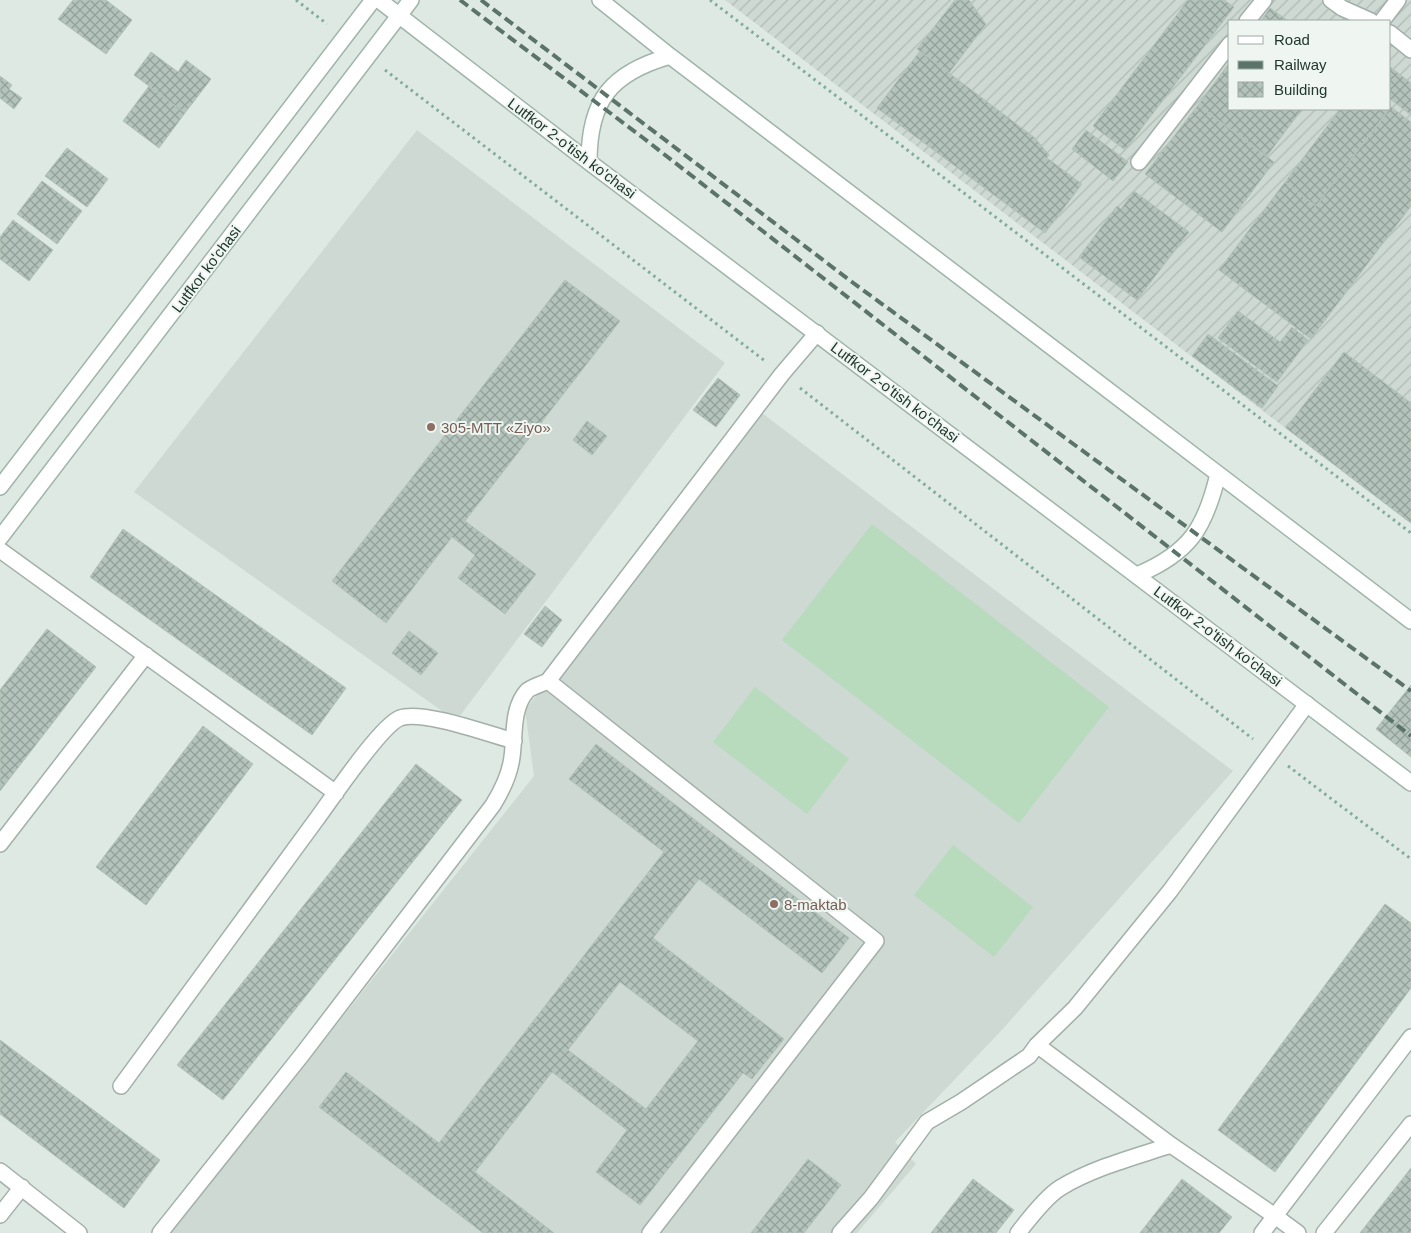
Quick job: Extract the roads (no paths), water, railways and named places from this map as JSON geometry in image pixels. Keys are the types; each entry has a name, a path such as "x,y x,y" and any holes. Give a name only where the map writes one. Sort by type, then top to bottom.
{"main road":[{"name":"Lutfkor ko'chasi","path":"0,487 373,0"},
{"name":"Lutfkor 2-o'tish ko'chasi","path":"379,0 589,162 1411,783"},
{"name":"Lutfkor ko'chasi","path":"0,538 411,0"},
{"path":"600,0 670,56 1411,621"},
{"path":"1248,20 1264,0"},
{"path":"1331,0 1342,8 1369,20"},
{"path":"1383,20 1398,0"},
{"path":"1391,34 1411,50"},
{"path":"1139,162 1228,47"},
{"path":"589,162 591,126 607,89 636,69 652,61 670,56"},
{"path":"160,1233 301,1056 493,806 505,784 509,771 515,720 527,690 548,681 782,374 817,333"},
{"path":"1136,575 1154,568 1170,558 1191,540 1208,510 1218,474"},
{"path":"0,550 336,793"},
{"path":"0,844 146,655"},
{"path":"548,681 876,941 650,1233"},
{"path":"840,1233 871,1198 927,1122 961,1102 1028,1056 1075,1008 1170,891 1307,704"},
{"path":"121,1086 336,793 382,733 397,719 407,716 424,716 514,741"},
{"path":"1262,1233 1411,1037"},
{"path":"1037,1045 1171,1145 1298,1233"},
{"path":"1324,1233 1411,1124"},
{"path":"1018,1233 1058,1188 1102,1168 1171,1145"},
{"path":"0,1171 79,1233"},
{"path":"0,1215 22,1187"}],"railway":[{"path":"460,0 642,137 1411,736"},
{"path":"481,0 852,282 1411,691"}],"place":[{"name":"305-MTT «Ziyo»","path":"431,427"},
{"name":"8-maktab","path":"774,904"}]}
